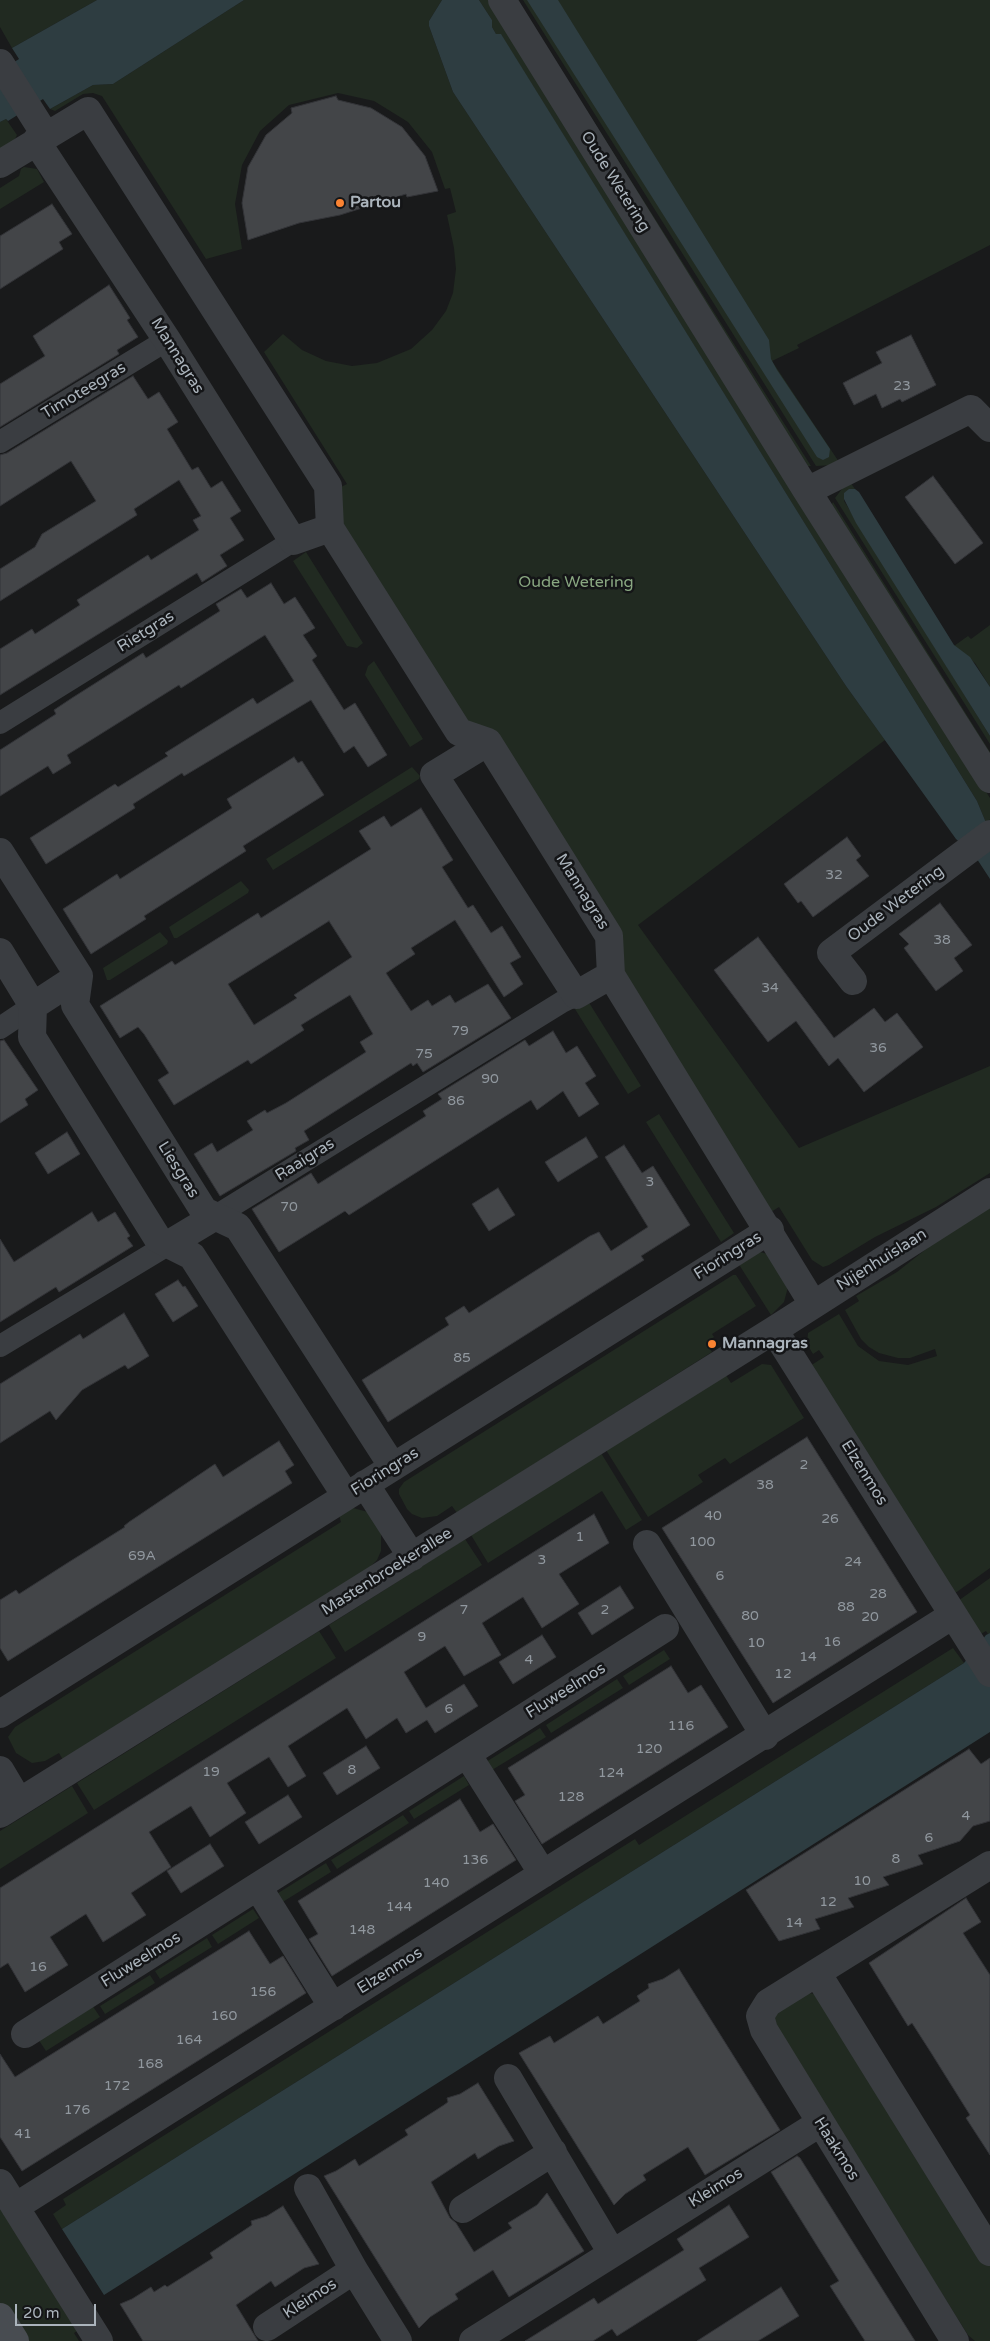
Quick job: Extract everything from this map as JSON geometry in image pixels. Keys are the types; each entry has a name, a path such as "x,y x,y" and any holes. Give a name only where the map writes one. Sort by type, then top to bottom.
{"main road":[{"path":"0,2317 15,2341"}],"street":[{"name":"Oude Wetering","path":"502,0 807,491 990,779"},
{"name":"Mannagras","path":"1,64 39,132 293,540"},
{"path":"0,164 39,132 88,111 328,486 330,528 459,732 488,742"},
{"name":"Timoteegras","path":"0,442 167,340"},
{"path":"807,491 971,409 990,428"},
{"path":"293,540 330,528"},
{"name":"Rietgras","path":"0,723 293,540"},
{"path":"488,742 434,776 576,995"},
{"name":"Mannagras","path":"488,742 609,936 611,975 814,1304"},
{"name":"Oude Wetering","path":"853,981 831,953 981,841"},
{"path":"0,852 79,976 0,1028"},
{"path":"0,952 33,1006 32,1038 158,1239 192,1256 356,1490 412,1557"},
{"name":"Raaigras","path":"0,1346 214,1217 536,1017 611,975"},
{"name":"Liesgras","path":"79,976 75,1005 204,1211 238,1227 393,1467"},
{"name":"Nijenhuislaan","path":"774,1330 990,1192"},
{"name":"Fioringras","path":"0,1714 770,1230"},
{"name":"Mastenbroekerallee","path":"10,1808 774,1330"},
{"name":"Elzenmos","path":"774,1330 990,1674"},
{"path":"648,1544 765,1736"},
{"name":"Elzenmos","path":"15,2207 953,1616"},
{"name":"Fluweelmos","path":"25,2034 665,1628"},
{"path":"467,1754 543,1874"},
{"path":"0,1770 10,1808"},
{"name":"Haakmos","path":"955,2341 764,2030 760,2016 768,2003 990,1865"},
{"path":"258,1886 333,2006"},
{"path":"817,1973 990,2252"},
{"path":"508,2078 554,2152 612,2253"},
{"name":"Kleimos","path":"473,2341 820,2123"},
{"path":"463,2209 554,2152"},
{"path":"0,2182 99,2341"},
{"name":"Kleimos","path":"308,2188 354,2270 398,2341"},
{"name":"Kleimos","path":"267,2327 354,2270"}],"green space":[{"path":"0,0 97,0 12,48 0,27"},
{"name":"Oude Wetering","path":"244,0 442,0 429,21 429,26 453,92 846,686 885,740 638,925 799,1148 990,1066 990,1173 936,1207 875,1237 829,1265 823,1267 812,1260 779,1207 771,1212 339,524 339,488 347,484 264,352 283,334 302,350 326,361 352,366 377,363 411,349 432,330 446,311 453,293 456,269 447,215 456,212 450,188 445,189 432,152 408,122 374,101 338,93 289,105 260,131 242,165 235,204 242,249 206,259 102,96 93,93 83,94 55,111 50,109 93,85 113,84"},
{"path":"479,0 488,0 990,798 990,819 987,825 977,801 501,35 496,34 492,27 492,20"},
{"path":"517,0 811,466 806,466"},
{"path":"523,0 990,0 990,245 797,345 799,348 772,361 839,462 834,465 816,466"},
{"path":"6,119 17,135 14,141 0,151 0,122"},
{"path":"24,167 37,169 44,182 0,209 0,188 19,176 21,169"},
{"path":"850,482 855,489 844,493 844,501 990,736 990,744 835,498 845,485"},
{"path":"833,502 990,752 990,758 831,506"},
{"path":"306,552 363,643 357,648 347,646 293,561"},
{"path":"990,625 990,687 975,663 954,646 968,636 971,639"},
{"path":"374,661 423,739 410,747 365,675 368,666"},
{"path":"412,767 420,776 419,779 273,870 266,859"},
{"path":"241,881 249,890 248,893 177,938 174,938 169,927"},
{"path":"160,932 168,941 167,944 110,980 107,980 103,968"},
{"path":"588,1001 641,1086 628,1094 575,1009"},
{"path":"659,1114 734,1233 721,1242 646,1122"},
{"path":"990,1204 990,1568 954,1594 810,1366 824,1357 819,1350 813,1354 807,1344 808,1333 839,1314 858,1346 879,1361 908,1365 937,1356 935,1349 910,1358 898,1358 879,1353 861,1339 845,1310 859,1301 856,1296 897,1272 958,1224"},
{"path":"760,1252 767,1254 788,1287 784,1302 771,1315 738,1263"},
{"path":"733,1275 736,1275 756,1306 712,1334 714,1337 706,1343 712,1352 457,1513 452,1506 437,1516 422,1518 412,1514 407,1509 399,1494 399,1489 404,1482"},
{"path":"762,1364 771,1365 804,1418 730,1464 725,1458 698,1475 703,1482 648,1517 606,1450 726,1375 731,1383"},
{"path":"601,1453 642,1520 626,1530 602,1491 488,1563 471,1535"},
{"path":"353,1508 368,1512 381,1532 381,1551 377,1560 368,1569 63,1760 59,1753 45,1761 32,1763 16,1753 8,1737 15,1727 341,1522 339,1515"},
{"path":"465,1539 482,1565 345,1652 329,1625"},
{"path":"990,1578 990,1633 988,1634 986,1631 979,1635 958,1601"},
{"path":"319,1631 336,1658 94,1810 77,1783"},
{"path":"953,1648 964,1663 62,2229 53,2214 66,2205 63,2199 635,1839 639,1845"},
{"path":"664,1650 670,1659 629,1685 623,1676"},
{"path":"617,1679 623,1688 551,1733 546,1725"},
{"path":"540,1728 546,1737 492,1770 486,1762"},
{"path":"464,1776 469,1785 414,1819 409,1811"},
{"path":"72,1786 88,1813 0,1869 0,1831"},
{"path":"403,1815 409,1823 337,1869 331,1860"},
{"path":"326,1863 331,1872 281,1903 275,1895"},
{"path":"253,1909 259,1918 218,1944 212,1935"},
{"path":"207,1938 212,1947 160,1979 155,1971"},
{"path":"150,1975 155,1983 105,2014 100,2006"},
{"path":"808,1993 816,1994 990,2263 990,2341 975,2341 968,2335 774,2027 774,2014"},
{"path":"90,2002 100,2017 46,2051 36,2036"},
{"path":"0,2206 80,2329 74,2333 79,2341 22,2341 0,2305"}],"shaded area":[{"path":"97,0 244,0 113,84 93,85 50,109 43,99 8,121 6,119 0,122 0,71 19,59 12,48"},
{"path":"442,0 479,0 492,20 492,27 496,34 501,34 977,801 987,825 990,842 990,879 975,856 956,839 846,686 453,92 429,26 429,21"},
{"path":"527,0 558,0 769,340 771,359 830,449 829,457 823,460 817,457"},
{"path":"849,489 855,489 859,492 954,645 970,657 990,687 990,736 856,523 844,499 844,493"},
{"path":"990,1633 990,1732 104,2295 62,2229 964,1663 986,1635"}],"building":[{"path":"336,96 338,100 371,108 402,127 425,156 438,191 407,197 406,194 340,215 299,223 248,240 242,203 248,167 266,135 292,113 291,108"},
{"path":"52,204 72,234 59,242 63,249 0,289 0,236"},
{"path":"109,285 130,318 127,320 138,337 117,350 119,354 0,427 0,384 45,356 33,336"},
{"path":"911,335 936,385 902,402 900,399 882,408 876,394 854,405 843,383 882,363 876,352"},
{"path":"133,376 148,399 159,392 178,422 167,429 192,470 198,467 211,488 222,481 241,511 230,518 244,540 220,555 227,566 202,582 197,573 0,695 0,649 32,629 35,634 80,605 77,600 148,555 151,560 199,530 193,520 201,516 179,480 134,509 137,515 0,601 0,569 35,547 42,534 96,501 71,461 0,506 0,455 7,453"},
{"path":"933,476 983,543 955,564 905,497"},
{"path":"271,583 284,604 295,597 315,628 303,635 317,656 312,660 344,710 355,703 387,755 368,767 354,746 344,753 311,700 184,776 182,773 133,804 135,808 46,864 30,838 115,784 118,787 168,756 165,753 253,698 257,704 294,681 265,635 181,688 179,685 67,755 71,763 53,774 48,766 0,796 0,750 56,714 54,710 143,653 146,658 220,611 216,604 241,589 247,598"},
{"path":"294,757 298,763 302,761 324,795 243,846 246,851 144,916 146,919 91,954 63,909 117,874 120,879 232,808 227,799"},
{"path":"421,808 453,860 442,867 468,908 473,905 491,933 502,926 521,957 510,963 523,984 504,997 455,920 411,948 415,954 386,973 411,1011 428,1000 432,1006 450,995 455,1003 488,984 511,1018 423,1072 417,1063 413,1066 411,1063 304,1131 309,1140 295,1148 296,1151 220,1196 194,1154 212,1143 217,1152 253,1130 247,1121 265,1110 267,1113 286,1103 366,1052 360,1042 373,1034 350,995 301,1025 304,1030 251,1064 248,1060 174,1105 158,1080 169,1073 144,1034 138,1027 120,1038 100,1006 172,961 175,965 258,913 261,918 371,849 359,831 384,816 391,827","holes":["329,921 352,957 294,995 297,998 254,1025 228,984"]},
{"path":"847,837 861,856 856,860 869,876 813,917 801,901 798,903 784,884"},
{"path":"940,903 972,945 954,958 963,971 936,991 904,948 909,944 899,934"},
{"path":"758,937 834,1038 874,1008 885,1022 897,1013 923,1047 864,1092 838,1058 829,1066 796,1021 768,1042 714,970"},
{"path":"553,1031 566,1053 577,1046 596,1076 585,1083 599,1104 579,1117 563,1091 537,1110 531,1100 349,1215 345,1211 279,1252 252,1209 311,1173 318,1184 426,1116 423,1111 442,1099 438,1094 525,1040 529,1046"},
{"path":"4,1040 38,1090 25,1099 28,1105 0,1123 0,1041"},
{"path":"67,1132 80,1154 48,1174 35,1153"},
{"path":"586,1137 598,1157 558,1182 545,1162"},
{"path":"624,1145 642,1173 653,1166 690,1225 641,1256 644,1260 388,1422 362,1380 449,1325 445,1318 464,1306 469,1313 590,1236 599,1232 611,1251 648,1227 605,1157"},
{"path":"498,1188 515,1215 489,1231 472,1204"},
{"path":"92,1212 98,1222 115,1212 130,1236 127,1238 133,1246 59,1292 56,1287 0,1322 0,1239 14,1262"},
{"path":"178,1280 183,1287 185,1286 198,1306 173,1322 155,1294"},
{"path":"124,1313 149,1356 128,1369 125,1365 82,1390 56,1420 50,1411 0,1443 0,1384 80,1334 83,1339"},
{"path":"807,1437 917,1612 773,1703 662,1528"},
{"path":"279,1441 294,1465 285,1471 292,1483 8,1661 0,1648 0,1600 16,1590 19,1594 125,1527 129,1522 215,1464 223,1477"},
{"path":"594,1514 609,1543 559,1574 579,1604 542,1628 523,1597 482,1623 501,1655 464,1676 445,1646 404,1672 426,1708 464,1684 478,1706 435,1733 427,1720 406,1733 397,1718 366,1739 347,1708 288,1746 306,1776 288,1787 269,1757 227,1783 246,1813 210,1837 191,1806 149,1832 171,1867 131,1893 146,1915 103,1942 86,1914 50,1937 68,1965 25,1992 8,1963 0,1968 0,1888"},
{"path":"620,1586 634,1608 592,1635 578,1613"},
{"path":"542,1635 556,1657 513,1684 499,1662"},
{"path":"671,1666 688,1693 701,1685 728,1727 542,1844 515,1801 525,1795 508,1768"},
{"path":"366,1746 380,1768 337,1795 323,1773"},
{"path":"969,1749 981,1764 990,1758 990,1821 973,1826 960,1841 918,1855 923,1864 883,1877 889,1885 848,1898 854,1907 815,1919 820,1929 779,1941 746,1890"},
{"path":"288,1795 302,1817 259,1844 245,1822"},
{"path":"460,1799 480,1832 493,1824 516,1860 332,1976 309,1939 318,1934 298,1901"},
{"path":"210,1844 224,1866 181,1893 167,1871"},
{"path":"966,1898 981,1922 963,1933 990,1975 990,2155 966,2118 970,2115 930,2051 912,2023 908,2026 869,1963"},
{"path":"249,1931 270,1964 283,1956 306,1993 22,2171 0,2137 0,2054 15,2077"},
{"path":"679,1969 780,2130 705,2175 688,2147 643,2175 646,2180 625,2194 614,2205 519,2053 550,2036 554,2043 598,2016 603,2024 640,2001 637,1996 649,1988 648,1984 663,1979"},
{"path":"478,2083 514,2141 499,2146 478,2159 475,2153 431,2182 450,2218 456,2223 474,2252 512,2228 508,2223 537,2205 547,2193 584,2251 509,2297 493,2270 455,2294 458,2299 430,2317 419,2328 324,2176 355,2159 359,2166 408,2135 405,2130 448,2102 447,2098 460,2094"},
{"path":"797,2156 915,2341 865,2341 830,2286 839,2281 771,2172"},
{"path":"729,2205 749,2237 699,2268 706,2280 617,2336 612,2329 593,2341 525,2341 594,2298 598,2304 684,2250 677,2239"},
{"path":"283,2206 319,2264 304,2268 275,2287 271,2281 236,2305 258,2341 143,2341 120,2304 151,2287 154,2292 165,2285 167,2287 213,2258 210,2253 252,2225 251,2221 267,2216"},
{"path":"781,2287 799,2316 758,2341 697,2341"}],"place":[{"name":"Partou","path":"340,203"},
{"name":"Mannagras","path":"712,1344"}]}
